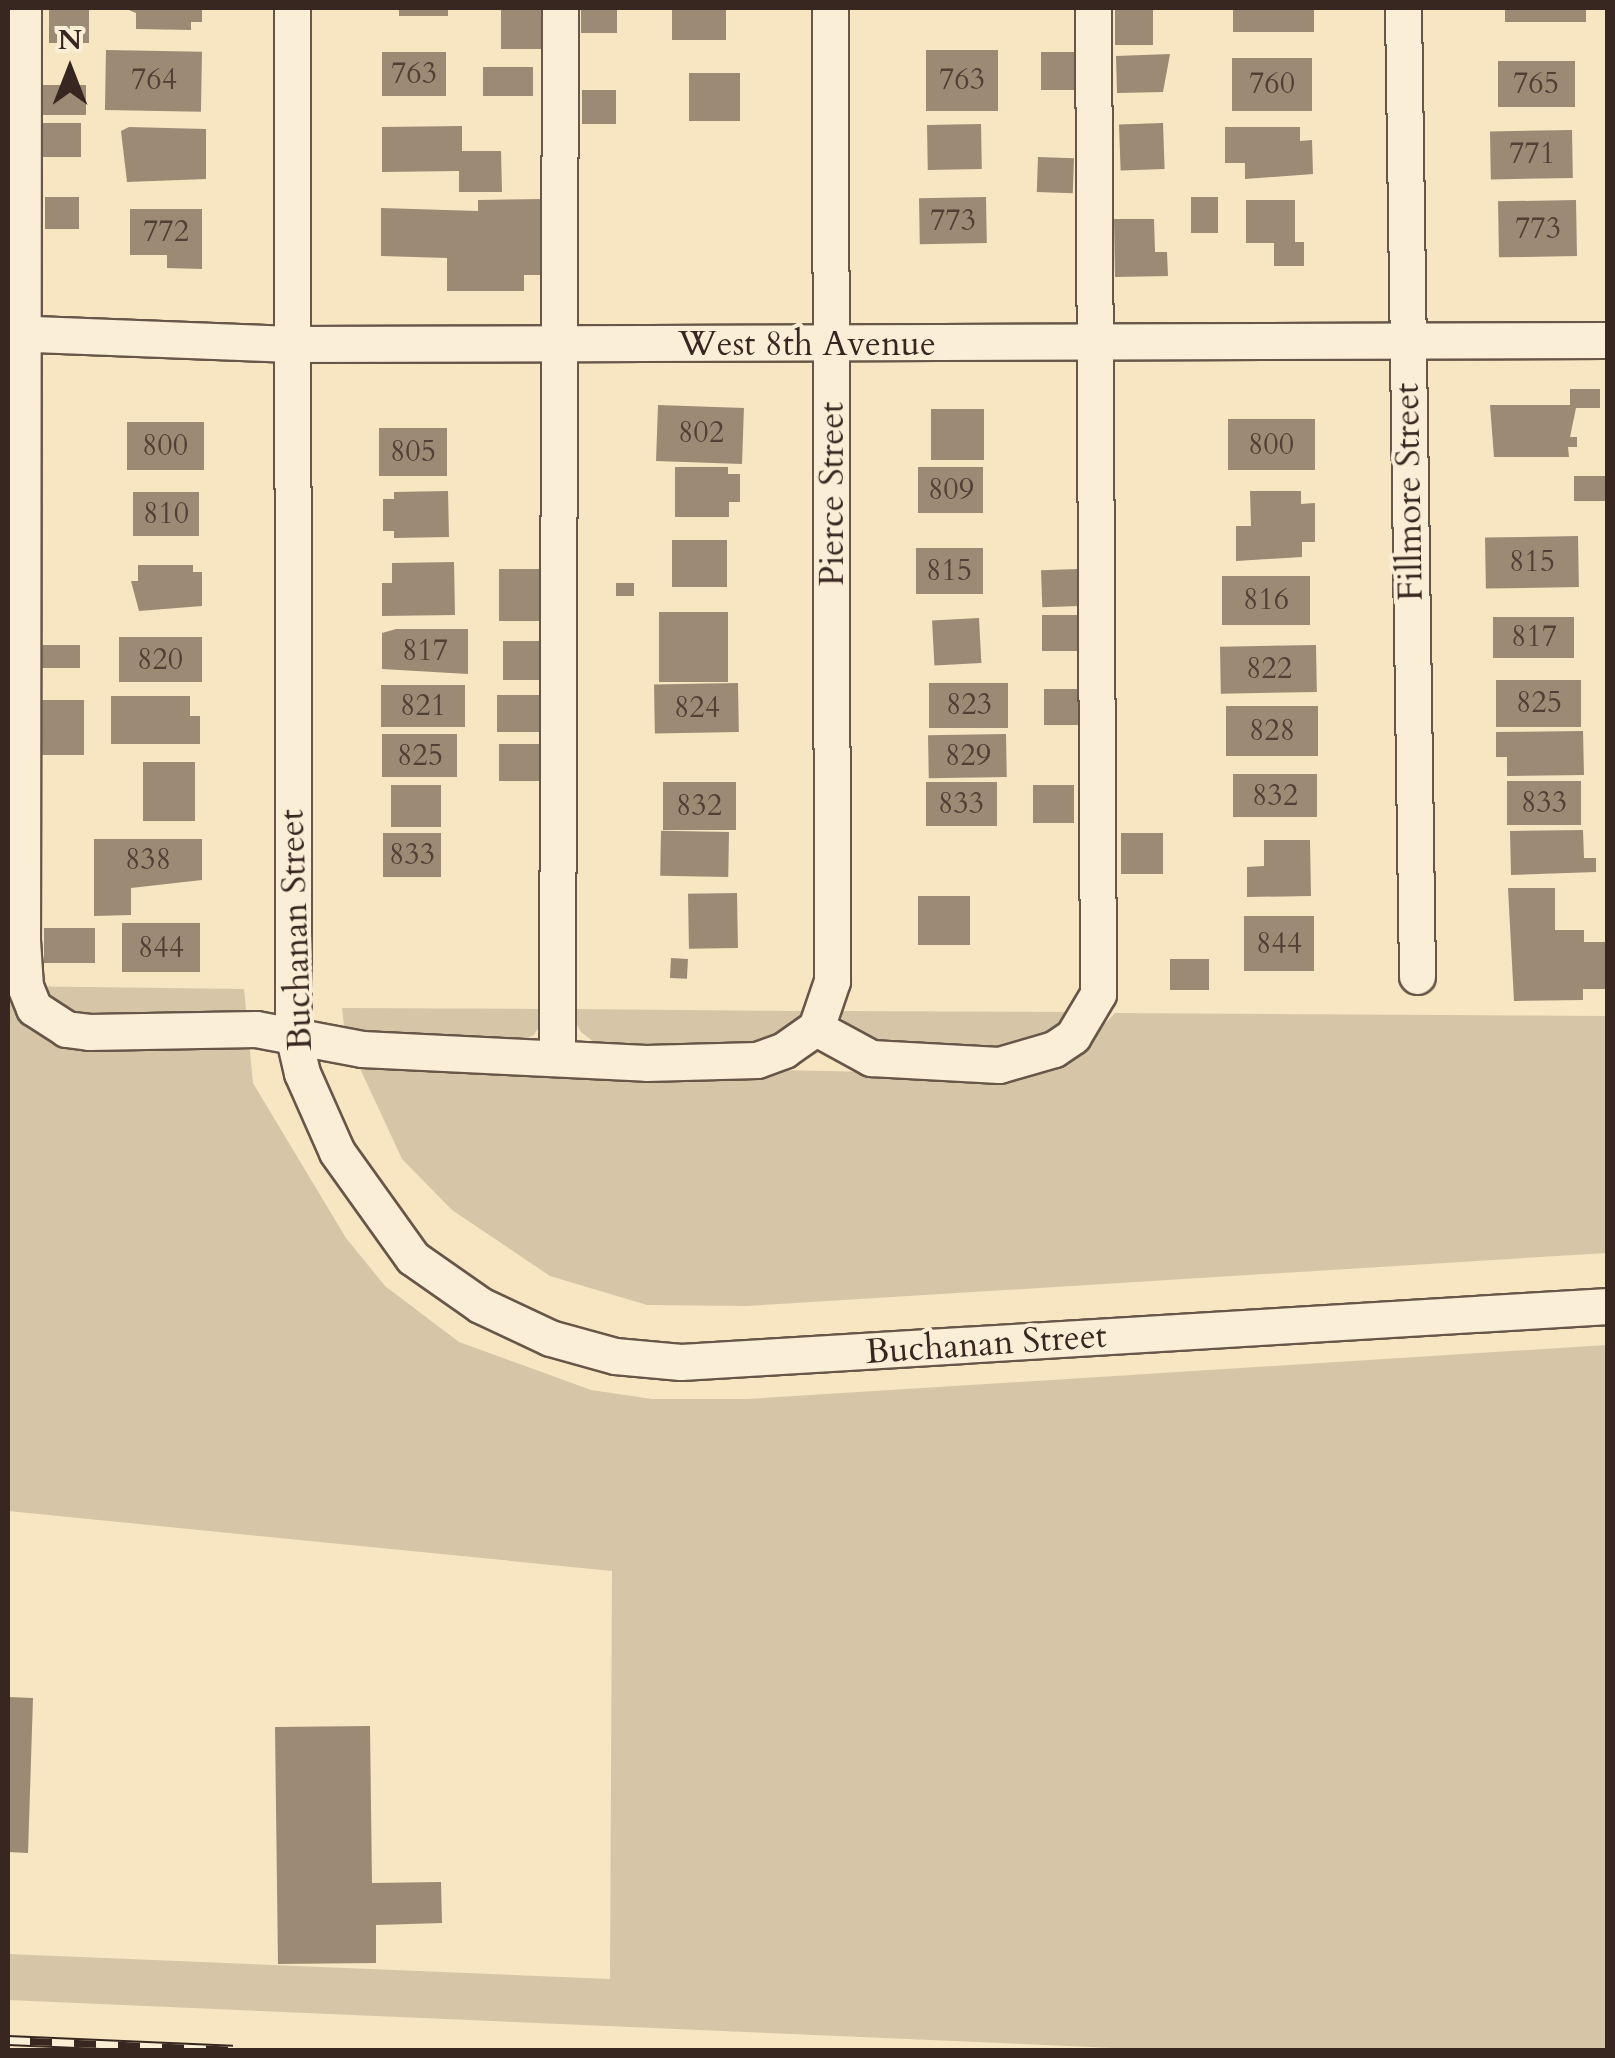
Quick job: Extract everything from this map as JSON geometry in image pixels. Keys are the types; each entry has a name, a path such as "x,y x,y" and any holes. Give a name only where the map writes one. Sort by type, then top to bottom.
{"street":[{"path":"23,8 15,335 24,986 34,1008 66,1030 293,1034 362,1049 557,1058 757,1060 816,1028 872,1058 999,1065 1041,1054 1073,1036 1098,994 1094,8"},
{"name":"Buchanan Street","path":"292,8 293,1034 302,1073 337,1152 400,1244 480,1305 581,1349 712,1361 1608,1306"},
{"path":"557,1058 560,8"},
{"name":"Pierce Street","path":"816,1028 832,982 830,8"},
{"name":"Fillmore Street","path":"1403,8 1417,976"},
{"name":"West 8th Avenue","path":"15,335 292,344 1608,340"}],"shaded area":[{"path":"8,986 244,989 253,1083 346,1238 385,1286 459,1342 591,1390 652,1399 748,1399 1607,1345 1607,2050 1159,2050 8,2000 8,1954 610,1979 612,1571 8,1511"},
{"path":"342,1008 550,1009 534,1035 515,1044 345,1034"},
{"path":"568,1009 806,1011 768,1047 599,1046 581,1032"},
{"path":"835,1011 1084,1012 1010,1055 864,1041"},
{"path":"1115,1013 1607,1016 1607,1253 746,1306 647,1305 550,1276 452,1210 402,1159 357,1062 876,1072 1093,1036"}],"building":[{"path":"49,8 89,8 89,43 49,43"},
{"path":"124,8 202,8 202,22 191,22 191,30 136,29 136,13"},
{"path":"399,8 448,8 448,16 399,16"},
{"path":"501,8 542,8 542,49 501,49"},
{"path":"581,8 617,8 617,33 581,33"},
{"path":"672,8 726,8 726,40 672,40"},
{"path":"1233,8 1314,8 1314,32 1233,32"},
{"path":"1505,8 1586,8 1586,22 1505,22"},
{"path":"1115,9 1153,9 1153,45 1115,45"},
{"path":"106,50 202,52 201,112 105,110"},
{"path":"926,50 998,50 998,111 926,111"},
{"path":"382,52 446,52 446,96 382,96"},
{"path":"1041,52 1078,52 1078,90 1041,90"},
{"path":"1170,54 1163,92 1117,93 1116,56"},
{"path":"1232,58 1312,58 1312,111 1232,111"},
{"path":"1498,61 1575,61 1575,107 1498,107"},
{"path":"483,67 533,67 533,96 483,96"},
{"path":"689,73 740,73 740,121 689,121"},
{"path":"43,85 86,85 86,115 43,115"},
{"path":"582,90 616,90 616,124 582,124"},
{"path":"43,123 81,123 81,157 43,157"},
{"path":"1163,123 1165,169 1121,171 1119,125"},
{"path":"981,124 982,169 928,170 927,125"},
{"path":"462,126 462,151 501,151 502,192 459,192 459,171 382,172 382,127"},
{"path":"129,127 206,129 206,179 127,182 121,131"},
{"path":"1225,127 1300,127 1300,141 1312,140 1313,174 1245,179 1245,163 1225,163"},
{"path":"1572,130 1573,178 1491,179 1490,131"},
{"path":"1038,157 1074,158 1073,193 1037,192"},
{"path":"45,197 79,197 79,229 45,229"},
{"path":"986,197 987,243 920,244 919,198"},
{"path":"1191,197 1218,197 1218,233 1191,233"},
{"path":"545,199 542,275 524,275 524,291 447,291 447,258 381,256 381,208 478,211 478,200"},
{"path":"1246,200 1295,200 1295,242 1304,242 1304,266 1274,266 1274,243 1246,243"},
{"path":"1576,200 1577,256 1499,257 1498,201"},
{"path":"130,209 202,209 202,269 167,268 167,255 130,255"},
{"path":"1114,219 1154,219 1155,252 1167,252 1168,276 1115,277"},
{"path":"1570,389 1600,389 1600,408 1576,408 1570,437 1577,437 1577,447 1568,447 1569,457 1494,457 1490,405 1570,405"},
{"path":"658,405 744,408 742,464 656,461"},
{"path":"931,409 984,409 984,460 931,460"},
{"path":"1228,419 1315,419 1315,470 1228,470"},
{"path":"127,422 204,422 204,470 127,470"},
{"path":"379,428 447,428 447,476 379,476"},
{"path":"675,467 728,467 728,474 740,474 740,502 729,502 729,517 675,517"},
{"path":"918,467 983,467 983,513 918,513"},
{"path":"1574,476 1608,476 1608,501 1574,501"},
{"path":"448,491 449,537 394,538 394,531 383,531 383,499 394,499 394,492"},
{"path":"1250,491 1301,491 1301,504 1315,503 1315,542 1302,542 1302,557 1236,561 1236,526 1251,526"},
{"path":"133,492 199,492 199,536 133,536"},
{"path":"1578,536 1579,587 1486,589 1485,538"},
{"path":"672,540 727,540 727,587 672,587"},
{"path":"916,548 983,548 983,594 916,594"},
{"path":"454,562 455,615 382,616 382,583 392,583 392,563"},
{"path":"138,565 193,565 193,572 202,572 202,606 139,611 131,581 138,581"},
{"path":"499,569 545,569 545,621 499,621"},
{"path":"1078,569 1079,606 1042,607 1041,570"},
{"path":"1222,576 1310,576 1310,625 1222,625"},
{"path":"616,583 634,583 634,596 616,596"},
{"path":"659,612 728,612 728,682 659,682"},
{"path":"1042,615 1078,615 1078,651 1042,651"},
{"path":"1493,617 1574,617 1574,658 1493,658"},
{"path":"979,618 981,663 934,665 932,620"},
{"path":"396,629 468,629 468,674 382,669 382,633"},
{"path":"119,637 202,637 202,682 119,682"},
{"path":"503,641 540,641 540,680 503,680"},
{"path":"42,645 80,645 80,668 42,668"},
{"path":"1316,645 1317,692 1221,694 1220,647"},
{"path":"1496,680 1581,680 1581,727 1496,727"},
{"path":"738,683 739,732 655,733 654,684"},
{"path":"929,683 1008,683 1008,728 929,728"},
{"path":"381,685 465,685 465,727 381,727"},
{"path":"1044,689 1082,689 1082,725 1044,725"},
{"path":"497,695 543,695 543,732 497,732"},
{"path":"111,696 190,696 190,716 200,716 200,744 111,744"},
{"path":"42,700 84,700 84,755 42,755"},
{"path":"1226,706 1318,706 1318,756 1226,756"},
{"path":"1583,731 1584,775 1507,776 1507,757 1496,757 1496,732"},
{"path":"382,734 457,734 457,777 382,777"},
{"path":"1006,734 1007,777 929,778 928,735"},
{"path":"499,744 540,744 540,781 499,781"},
{"path":"143,762 195,762 195,821 143,821"},
{"path":"1233,774 1317,774 1317,817 1233,817"},
{"path":"1507,781 1581,781 1581,825 1507,825"},
{"path":"663,782 736,782 736,830 663,830"},
{"path":"926,782 997,782 997,826 926,826"},
{"path":"391,785 441,785 441,827 391,827"},
{"path":"1033,785 1074,785 1074,823 1033,823"},
{"path":"1583,830 1584,858 1596,858 1596,872 1511,875 1510,831"},
{"path":"661,831 729,832 728,877 660,876"},
{"path":"383,833 441,833 441,877 383,877"},
{"path":"1121,833 1163,833 1163,874 1121,874"},
{"path":"94,839 202,839 202,880 131,888 131,915 94,916"},
{"path":"1264,840 1310,840 1311,896 1247,897 1247,867 1264,866"},
{"path":"1508,888 1555,888 1555,930 1584,930 1584,942 1608,942 1608,989 1583,989 1583,1000 1514,1001"},
{"path":"737,893 738,948 689,949 688,894"},
{"path":"918,896 970,896 970,945 918,945"},
{"path":"1244,916 1314,916 1314,971 1244,971"},
{"path":"122,923 200,923 200,972 122,972"},
{"path":"44,928 95,928 95,963 44,963"},
{"path":"671,958 688,959 687,979 670,978"},
{"path":"1170,959 1209,959 1209,990 1170,990"},
{"path":"8,1697 33,1698 28,1853 8,1852"},
{"path":"370,1726 372,1883 441,1882 442,1923 376,1925 376,1963 278,1964 275,1727"}],"railway":[{"path":"8,2040 233,2050"}]}
